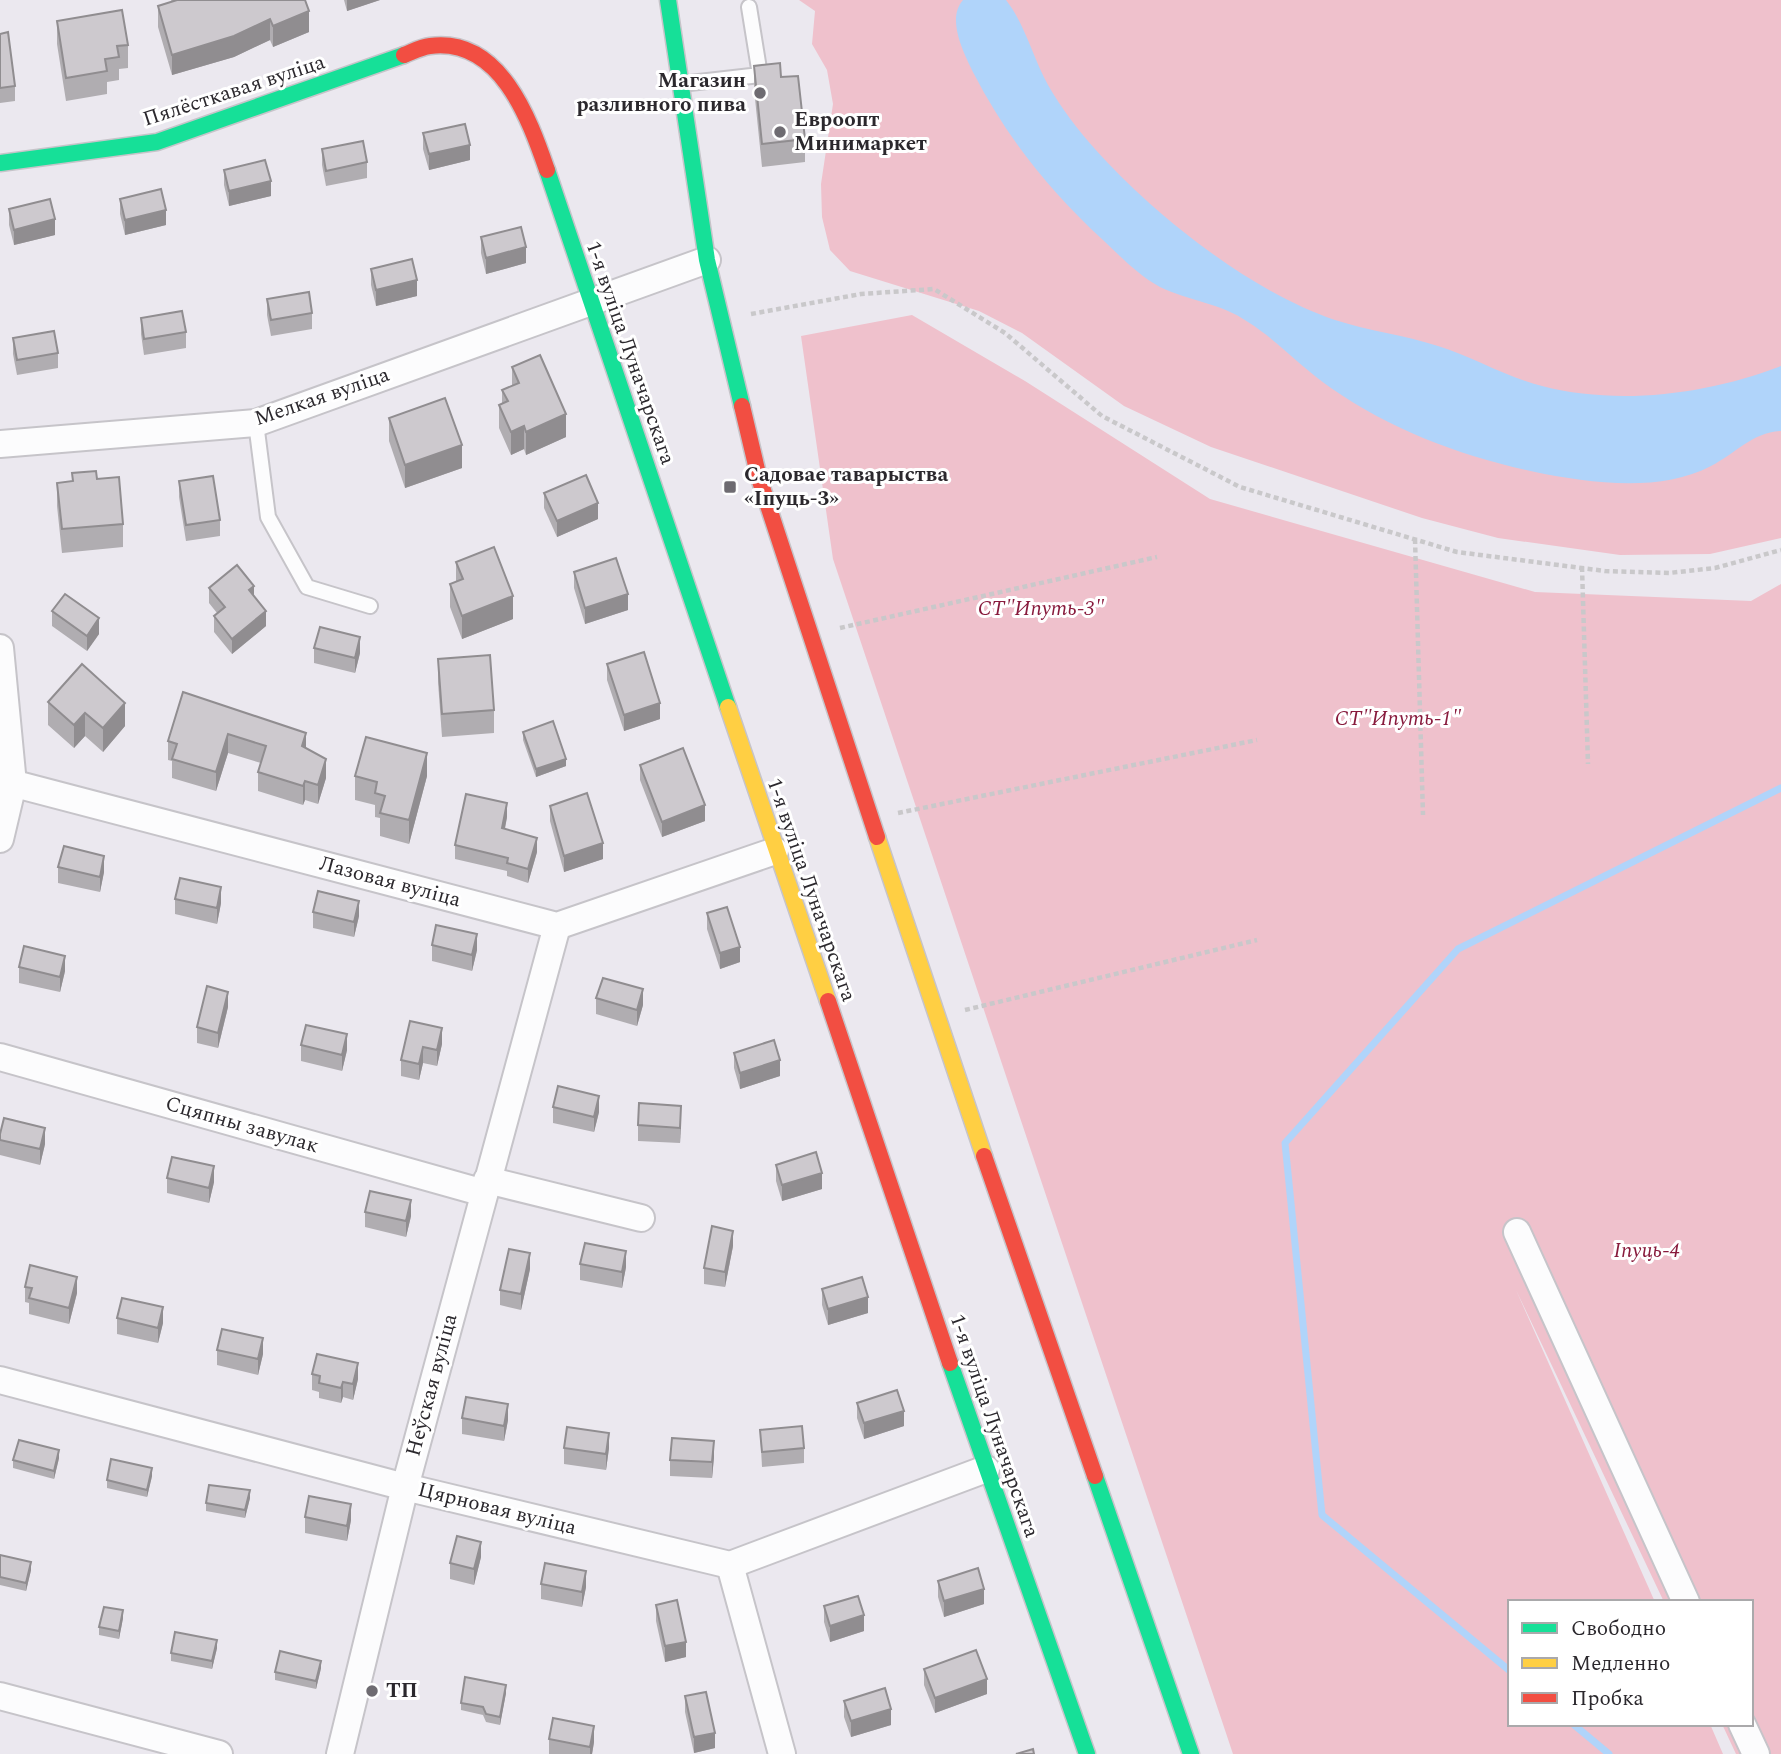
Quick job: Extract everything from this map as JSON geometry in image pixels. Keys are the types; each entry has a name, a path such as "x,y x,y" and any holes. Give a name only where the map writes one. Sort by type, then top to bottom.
{"street":[{"path":"668,0 707,260 759,478 936,1017 1191,1754"},
{"name":"Пялёсткавая вуліца","path":"0,163 157,142 430,46 454,47 476,53"},
{"name":"1-я вуліца Луначарскага","path":"476,53 498,68 513,90 539,147 775,851 986,1469 1087,1754"},
{"name":"Мелкая вуліца","path":"0,444 256,422 707,260"},
{"path":"0,648 7,782 0,839"},
{"name":"Лазовая вуліца","path":"7,782 557,926"},
{"path":"557,926 775,851"},
{"name":"Неўская вуліца","path":"340,1754 405,1487 557,926"},
{"name":"Сцяпны завулак","path":"0,1057 485,1187"},
{"path":"485,1187 641,1218"},
{"path":"1517,1233 1685,1600"},
{"name":"Цярновая вуліца","path":"0,1380 405,1487 730,1565"},
{"path":"782,1754 730,1565 986,1469"},
{"path":"0,1696 219,1754"},
{"path":"1743,1726 1756,1754"}],"lane":[{"path":"680,84 760,75 749,7"},
{"path":"256,422 268,517 307,587 370,606"}],"path":[{"path":"720,319 861,294 934,289 1005,333 1102,416 1240,486 1457,552 1582,568 1669,573 1715,568 1781,550"},
{"path":"1415,539 1423,815"},
{"path":"809,634 1157,557"},
{"path":"1582,568 1588,764"},
{"path":"871,819 1257,740"},
{"path":"936,1017 1257,940"}],"green space":[{"path":"799,0 1781,0 1781,538 1710,554 1620,555 1498,538 1422,518 1211,447 1124,406 1022,333 979,311 850,271 830,250 822,217 821,184 833,104 827,70 812,44 815,11"},
{"path":"912,315 1025,381 1210,499 1535,592 1751,601 1781,584 1781,1754 1736,1754 1723,1726 1753,1726 1753,1600 1663,1600 1516,1290 1654,1600 1508,1600 1508,1726 1711,1726 1723,1754 1233,1754 833,559 801,336"}],"water":[{"path":"963,0 1006,0 1013,9 1053,94 1095,149 1175,225 1270,291 1335,320 1438,346 1529,382 1571,392 1632,396 1663,394 1724,384 1781,366 1781,431 1753,439 1720,461 1691,474 1670,480 1624,483 1578,480 1508,466 1454,450 1379,417 1331,388 1259,329 1238,316 1171,292 1152,282 1130,265 1065,202 1015,142 974,74 956,26 958,8"}],"building":[{"path":"177,0 305,0 309,11 273,26 270,19 234,36 172,55 158,6"},
{"path":"122,10 128,45 117,46 119,57 105,59 107,71 66,78 57,21"},
{"path":"8,32 15,86 0,88 0,34"},
{"name":"Евроопт Минимаркет","path":"780,63 781,77 798,76 805,139 762,144 754,66"},
{"path":"465,124 470,145 429,154 423,133"},
{"path":"363,141 367,162 326,171 322,149"},
{"path":"265,160 271,181 229,191 224,170"},
{"path":"161,189 166,210 125,220 120,199"},
{"path":"50,199 55,219 14,230 9,209"},
{"path":"521,227 526,247 486,258 481,237"},
{"path":"412,259 417,280 376,290 371,269"},
{"path":"309,292 312,313 271,320 267,299"},
{"path":"182,311 186,332 144,339 141,318"},
{"path":"54,331 58,353 17,360 13,338"},
{"path":"540,355 566,414 526,432 524,426 511,432 499,405 508,401 502,390 519,383 512,367"},
{"path":"445,398 462,445 405,465 389,418"},
{"path":"96,471 97,479 119,477 123,524 62,529 57,483 73,481 72,473"},
{"path":"586,475 598,503 557,521 544,493"},
{"path":"213,476 220,520 186,525 179,481"},
{"path":"494,547 513,596 462,616 450,584 463,579 456,562"},
{"path":"616,558 628,594 585,608 574,572"},
{"path":"237,565 254,586 249,590 266,611 232,639 214,616 225,607 209,588"},
{"path":"65,594 99,618 87,636 52,611"},
{"path":"320,627 360,637 355,658 314,648"},
{"path":"644,652 660,703 624,715 607,664"},
{"path":"490,655 494,710 442,714 438,659"},
{"path":"82,664 125,703 103,728 85,713 74,725 48,702"},
{"path":"183,692 306,733 302,746 326,759 318,785 305,781 303,786 258,772 266,746 228,734 216,772 172,759 177,744 168,741"},
{"path":"553,721 566,759 536,769 523,732"},
{"path":"366,737 427,753 409,820 380,813 385,796 375,793 377,782 355,776"},
{"path":"683,748 705,805 662,822 640,765"},
{"path":"587,793 603,843 564,856 550,806"},
{"path":"466,794 507,803 502,828 537,838 528,869 507,863 508,858 455,845"},
{"path":"64,846 104,856 100,877 58,867"},
{"path":"180,878 221,887 217,908 175,899"},
{"path":"318,891 359,901 354,922 313,912"},
{"path":"727,907 740,947 720,953 707,913"},
{"path":"436,925 477,934 472,955 432,945"},
{"path":"24,946 65,956 60,977 19,967"},
{"path":"603,978 643,989 637,1010 596,998"},
{"path":"207,986 228,992 218,1033 197,1027"},
{"path":"410,1021 442,1028 437,1050 423,1047 419,1064 401,1060"},
{"path":"306,1025 347,1034 342,1055 301,1045"},
{"path":"774,1040 780,1060 740,1073 734,1053"},
{"path":"558,1086 599,1096 594,1117 553,1107"},
{"path":"639,1103 681,1106 680,1128 638,1125"},
{"path":"4,1118 45,1128 40,1149 0,1140"},
{"path":"816,1152 822,1173 782,1185 776,1165"},
{"path":"172,1157 214,1166 209,1188 167,1178"},
{"path":"370,1191 411,1200 406,1221 365,1212"},
{"path":"712,1226 733,1231 725,1272 704,1268"},
{"path":"585,1243 626,1251 622,1272 580,1264"},
{"path":"509,1249 530,1253 521,1294 500,1290"},
{"path":"30,1265 77,1277 69,1308 29,1298 32,1288 25,1287"},
{"path":"862,1277 868,1297 828,1309 822,1289"},
{"path":"122,1298 163,1307 158,1328 117,1318"},
{"path":"222,1329 263,1338 258,1359 217,1350"},
{"path":"317,1354 358,1363 353,1384 343,1382 341,1388 319,1383 320,1376 312,1374"},
{"path":"897,1390 904,1411 864,1423 857,1403"},
{"path":"466,1397 508,1404 504,1426 462,1418"},
{"path":"802,1426 804,1448 762,1452 760,1430"},
{"path":"567,1427 609,1433 606,1454 564,1448"},
{"path":"672,1438 714,1441 712,1462 670,1460"},
{"path":"19,1440 59,1450 54,1471 13,1460"},
{"path":"111,1459 152,1468 147,1490 107,1480"},
{"path":"209,1485 250,1490 245,1510 206,1503"},
{"path":"309,1496 351,1504 347,1526 305,1517"},
{"path":"457,1536 481,1542 474,1569 450,1563"},
{"path":"0,1555 31,1562 26,1583 0,1577"},
{"path":"545,1563 586,1571 582,1592 541,1584"},
{"path":"978,1568 984,1589 944,1601 938,1581"},
{"path":"858,1596 864,1615 830,1626 824,1606"},
{"path":"677,1600 686,1642 665,1646 656,1605"},
{"path":"104,1607 123,1610 119,1631 99,1627"},
{"path":"175,1632 217,1640 212,1661 171,1653"},
{"path":"976,1650 987,1679 935,1698 924,1669"},
{"path":"280,1651 321,1661 316,1681 275,1672"},
{"path":"465,1677 506,1685 500,1717 486,1714 483,1707 461,1703"},
{"path":"885,1688 891,1709 851,1721 844,1701"},
{"path":"706,1692 715,1733 694,1737 685,1696"},
{"path":"553,1718 594,1726 590,1747 549,1739"},
{"path":"1033,1749 1034,1754 1016,1754"}],"waterway":[{"path":"1508,1669 1322,1515 1285,1143 1458,949 1781,788"},
{"path":"1575,1726 1609,1754"}],"traffic: fast":[{"path":"668,0 707,260 742,406"},
{"path":"0,163 157,142 404,55"},
{"path":"547,170 728,707"},
{"path":"950,1363 1087,1754"},
{"path":"1095,1476 1191,1754"}],"traffic: slow":[{"path":"728,707 828,1001"},
{"path":"877,837 984,1156"}],"traffic: jam":[{"path":"404,55 430,46 454,47 475,54 493,68 521,106 547,170"},
{"path":"742,406 759,478 877,837"},
{"path":"828,1001 950,1363"},
{"path":"984,1156 1095,1476"}],"place":[{"name":"Магазин разливного пива","path":"760,93"},
{"name":"Евроопт Минимаркет","path":"780,132"},
{"name":"Садовае таварыства «Іпуць-3»","path":"730,487"},
{"name":"ТП","path":"372,1691"}],"park label":[{"name":"СТ\"Ипуть-3\"","path":"1041,609"},
{"name":"СТ\"Ипуть-1\"","path":"1398,719"},
{"name":"Іпуць-4","path":"1647,1251"}]}
